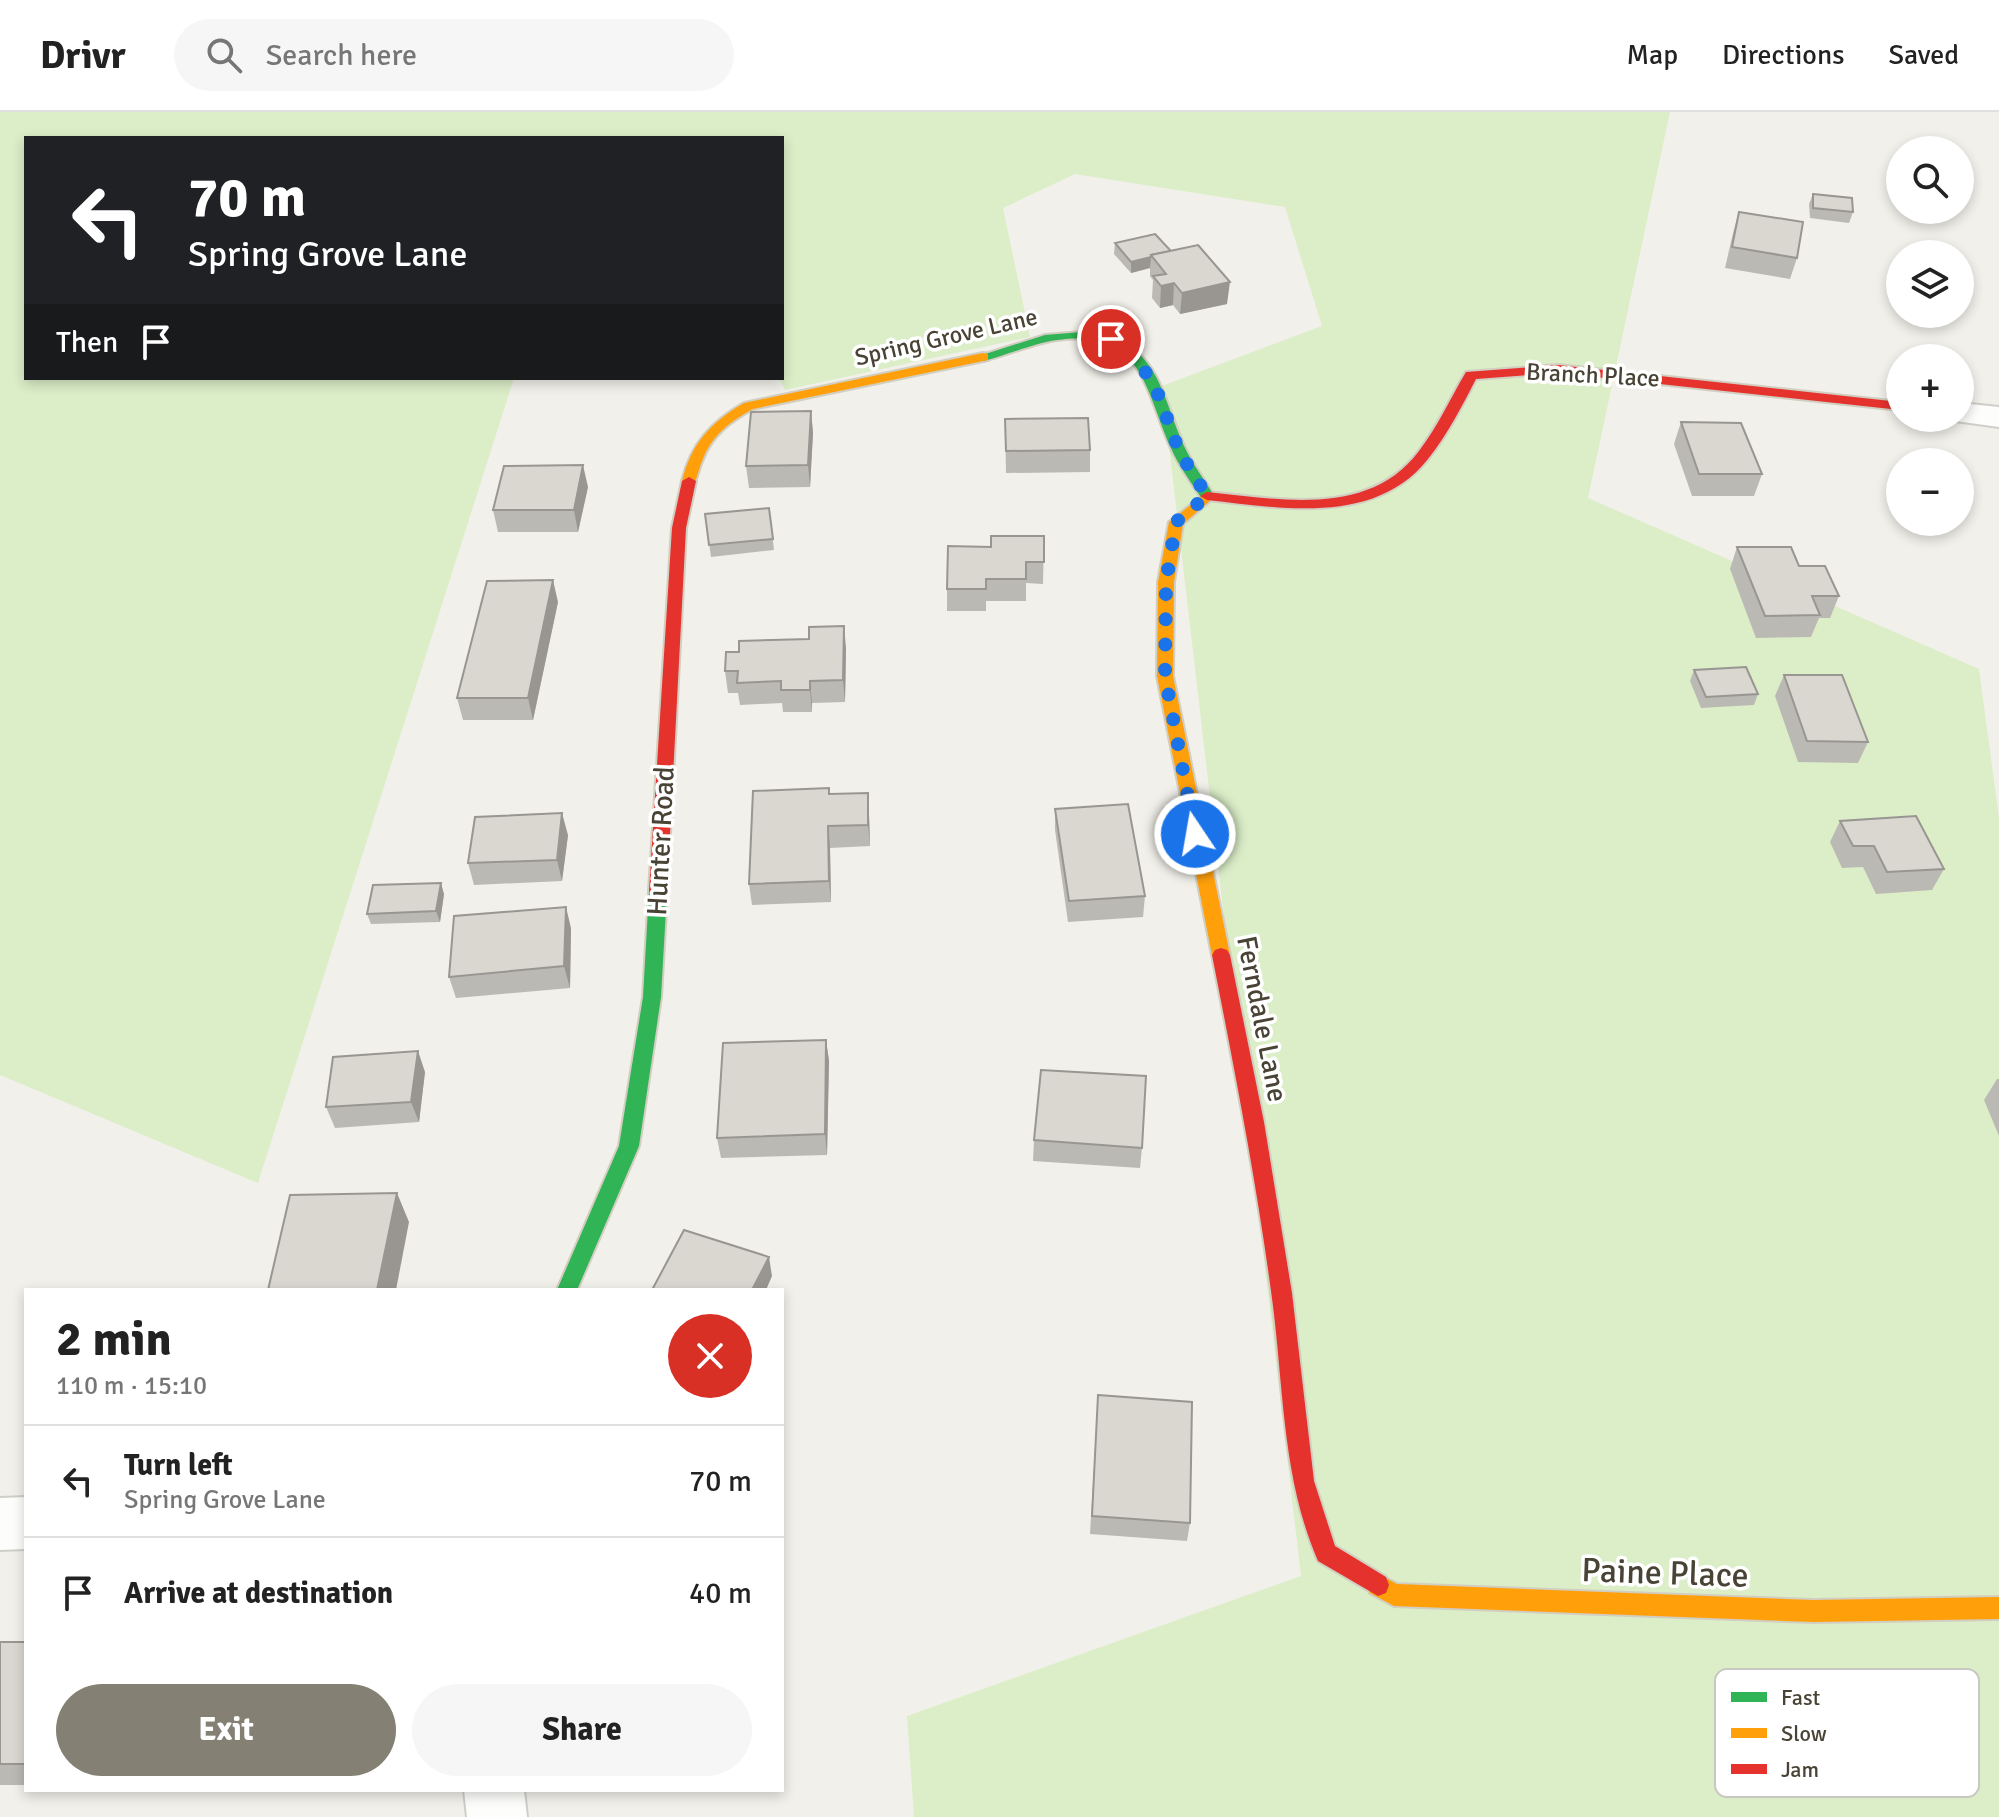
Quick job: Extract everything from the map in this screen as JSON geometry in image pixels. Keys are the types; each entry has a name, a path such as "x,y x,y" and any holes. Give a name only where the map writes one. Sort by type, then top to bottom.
{"street":[{"name":"Spring Grove Lane","path":"749,406 993,355 1027,341 1083,334 1111,339 1133,350 1159,396 1179,451 1207,496"},
{"name":"Branch Place","path":"1207,496 1317,506 1374,498 1408,479 1453,421 1471,375 1572,370 1886,404"},
{"name":"Hunter Road","path":"568,1288 629,1146 652,997 679,528 695,451 726,418 749,406"},
{"path":"1974,414 1999,417"},
{"name":"Ferndale Lane","path":"1207,496 1176,522 1166,582 1165,676 1254,1122 1282,1293 1303,1481 1326,1553 1338,1560"},
{"path":"0,1524 24,1523"},
{"name":"Paine Place","path":"1338,1560 1394,1595 1813,1611 1999,1608"},
{"path":"494,1792 497,1817"}],"green space":[{"path":"0,112 1670,112 1588,498 1979,669 1999,818 1999,1817 914,1817 907,1716 1301,1576 1162,386 1322,326 1285,207 1075,174 1003,208 1030,337 785,390 780,380 784,380 784,136 24,136 24,380 513,380 258,1183 0,1075"}],"building":[{"path":"1813,194 1852,198 1853,212 1813,208"},
{"path":"1739,212 1803,222 1797,258 1732,247"},
{"path":"1155,234 1171,251 1131,262 1115,243"},
{"path":"1198,245 1230,282 1182,293 1174,283 1161,286 1153,276 1166,274 1151,255"},
{"path":"811,411 808,465 746,466 751,412"},
{"path":"1088,418 1090,450 1006,451 1005,419"},
{"path":"1681,422 1741,423 1762,474 1699,474"},
{"path":"583,465 574,510 493,510 504,466"},
{"path":"769,508 773,539 709,545 705,514"},
{"path":"991,536 1044,536 1044,562 1026,562 1026,579 986,579 986,589 947,589 948,546 991,547"},
{"path":"1737,547 1791,547 1799,566 1825,566 1839,596 1812,596 1820,615 1765,616"},
{"path":"553,580 528,698 457,698 487,581"},
{"path":"844,626 843,680 810,681 810,690 781,690 781,681 737,683 738,671 725,671 726,652 739,652 739,641 809,639 809,627"},
{"path":"1746,667 1758,694 1706,697 1694,670"},
{"path":"1784,675 1842,675 1868,742 1807,741"},
{"path":"829,788 829,794 868,793 868,825 828,826 829,881 749,884 753,791"},
{"path":"1128,804 1145,896 1069,901 1055,809"},
{"path":"562,813 557,860 468,863 475,817"},
{"path":"1916,816 1944,869 1887,872 1874,846 1853,846 1840,821"},
{"path":"441,883 436,911 367,914 373,885"},
{"path":"566,907 564,966 449,977 454,916"},
{"path":"826,1040 825,1134 717,1138 723,1043"},
{"path":"418,1051 411,1102 326,1107 333,1057"},
{"path":"1041,1070 1146,1076 1142,1148 1034,1140"},
{"path":"397,1193 377,1288 268,1288 290,1195"},
{"path":"684,1230 769,1257 753,1288 653,1288"},
{"path":"1098,1395 1192,1402 1190,1523 1092,1516"},
{"path":"0,1642 24,1642 24,1764 0,1764"}],"traffic: fast":[{"path":"983,357 1067,335 1094,335 1115,341 1144,366 1178,448 1207,496"},
{"path":"568,1288 629,1146 652,997 658,891"}],"traffic: slow":[{"path":"689,481 697,455 709,436 726,420 749,406 983,357"},
{"path":"1207,496 1176,522 1166,582 1165,676 1221,955"},
{"path":"1378,1585 1394,1595 1813,1611 1999,1608"}],"traffic: jam":[{"path":"1207,496 1301,504 1337,503 1369,496 1396,481 1422,458 1446,423 1471,375 1558,369 1886,404"},
{"path":"658,891 679,528 689,481"},
{"path":"1221,955 1254,1122 1282,1293 1303,1481 1326,1553 1378,1585"}],"route":[{"path":"1111,339 1133,350 1159,396 1179,451 1207,496 1176,522 1166,582 1165,676 1195,834"}]}
